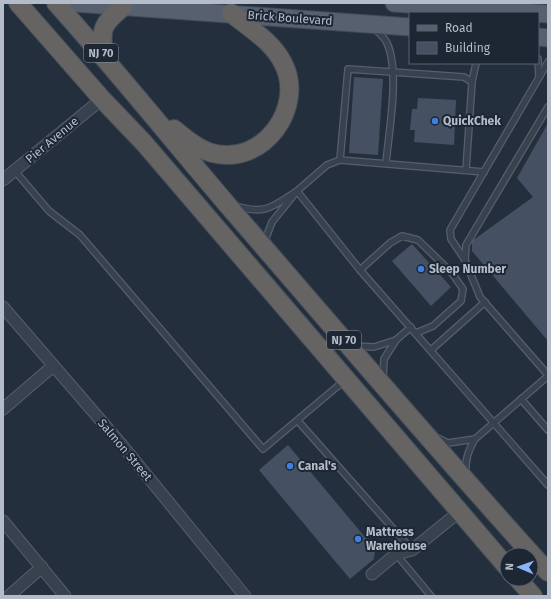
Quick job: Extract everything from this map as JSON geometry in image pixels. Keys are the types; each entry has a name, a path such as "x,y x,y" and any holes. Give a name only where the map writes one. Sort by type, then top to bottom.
{"highway":[{"name":"NJ 70","path":"18,3 102,99 144,143 499,557"},
{"name":"NJ 70","path":"56,3 104,57 227,204 382,384 548,572"},
{"path":"104,57 102,34 108,19 123,7"},
{"path":"144,104 187,140 212,153 224,155 248,150 267,139 276,130 287,109 289,77 283,62 271,46 230,13"},
{"path":"525,587 533,596"}],"main road":[{"name":"Brick Boulevard","path":"74,3 409,27"},
{"path":"394,3 521,12"}],"street":[{"name":"Pier Avenue","path":"3,180 102,99"},
{"name":"Salmon Street","path":"3,307 122,445 245,596"},
{"path":"3,409 53,366"},
{"path":"372,574 396,554 412,550 460,512"},
{"path":"3,521 65,596"},
{"path":"9,596 42,568"}],"lane":[{"path":"370,24 387,41 392,57 394,72 386,163"},
{"path":"467,482 465,462 469,449 475,439 548,375 480,297 465,260 451,239 450,230 548,62"},
{"path":"466,170 472,82 476,64"},
{"path":"538,64 539,78"},
{"path":"340,160 348,69 464,77 472,82"},
{"path":"465,260 466,245 548,107"},
{"path":"263,246 272,222 297,191 327,165 340,160 484,172"},
{"path":"15,171 49,211 80,235 263,449 298,421 346,378"},
{"path":"227,204 249,210 263,211 297,191"},
{"path":"297,191 360,270 548,486"},
{"path":"360,270 390,243 402,236 418,240 451,272 463,288 460,301 433,326 416,333"},
{"path":"431,350 485,302"},
{"path":"382,384 384,359 396,340 411,327"},
{"path":"350,346 374,347 396,340"},
{"path":"522,398 548,430"},
{"path":"298,421 412,550"},
{"path":"424,432 448,443 475,439"},
{"path":"396,554 431,596"}],"building":[{"path":"354,77 383,79 378,155 349,153"},
{"path":"418,98 456,100 454,145 414,142 415,130 410,130 412,109 417,109"},
{"path":"548,123 548,341 472,251 472,241 533,197 517,178"},
{"path":"412,244 451,287 431,306 392,261"},
{"path":"288,445 375,549 374,559 350,579 259,470"}],"place":[{"name":"QuickChek","path":"435,121"},
{"name":"Sleep Number","path":"421,269"},
{"name":"Canal's","path":"290,466"},
{"name":"Mattress Warehouse","path":"358,539"}]}
